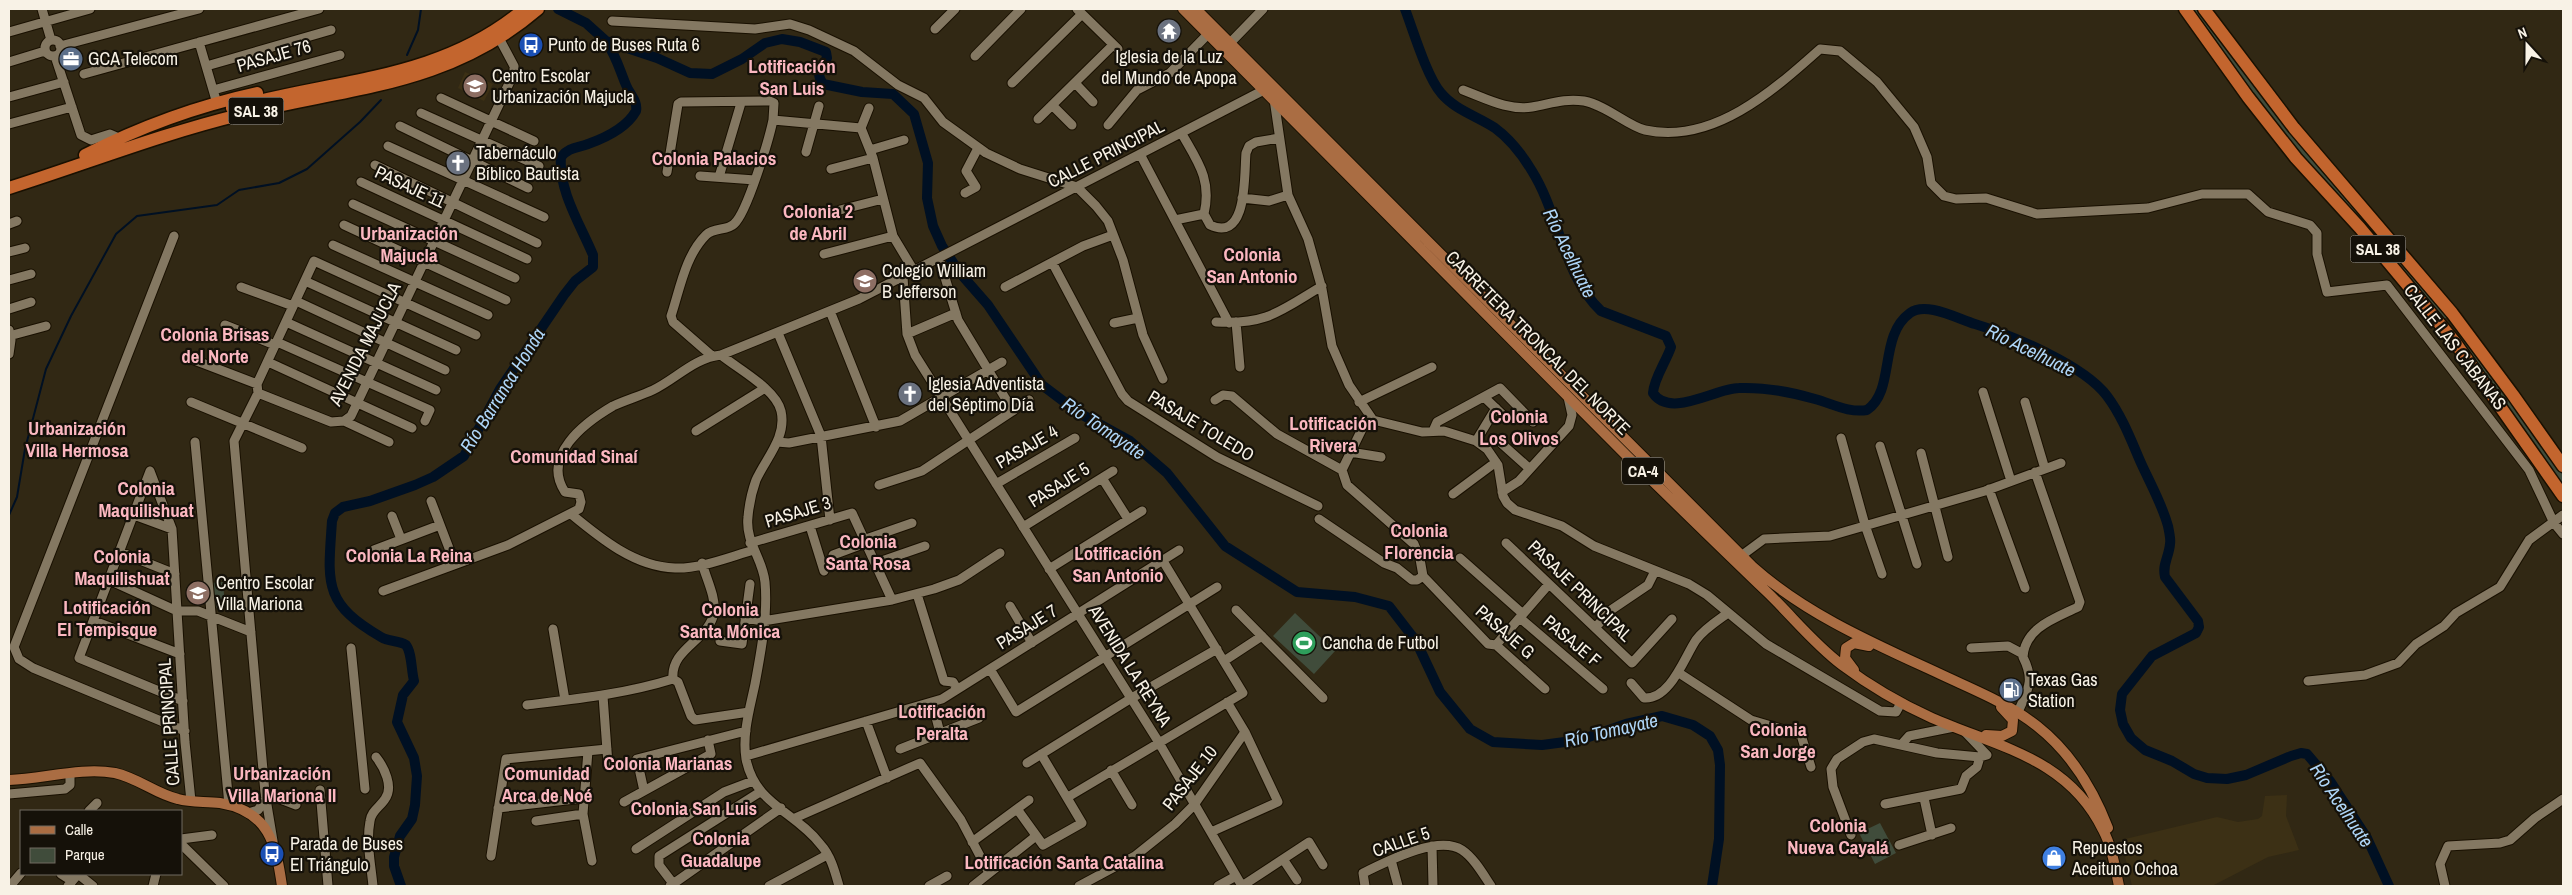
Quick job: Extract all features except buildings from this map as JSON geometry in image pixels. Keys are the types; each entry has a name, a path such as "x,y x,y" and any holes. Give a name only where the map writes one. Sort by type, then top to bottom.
{"highway":[{"name":"SAL 38","path":"9,179 252,103 424,65 500,34 524,9"},
{"name":"SAL 38","path":"9,188 239,115 379,86 416,76 455,62 538,9"},
{"name":"SAL 38","path":"2185,9 2248,97 2296,158 2454,341 2563,496"},
{"name":"SAL 38","path":"2204,9 2294,128 2452,313 2563,466"},
{"path":"86,154 119,138 218,103 283,88 344,84"},
{"path":"2440,323 2447,325 2452,322 2452,313"},
{"path":"2454,341 2453,335 2455,331 2465,330"}],"main road":[{"name":"CARRETERA TRONCAL DEL NORTE","path":"1183,9 1568,397 1770,595 1817,645 1865,682 1901,703 1925,715 2039,761 2072,787 2103,829 2119,886"},
{"name":"CARRETERA TRONCAL DEL NORTE","path":"1196,9 1762,575 1810,610 1894,653 1988,696 2018,712 2050,738 2084,779 2106,823 2125,886"},
{"path":"1865,682 1846,660 1845,651 1848,646 1858,643 1894,653"},
{"path":"1969,733 2002,736 2010,733 2014,728 2012,716 1988,696"},
{"path":"9,780 70,774 116,774 162,794 191,801 229,805 248,814 260,823 273,841 282,886"}],"street":[{"path":"42,9 51,40"},
{"path":"9,32 90,9"},
{"path":"60,46 170,13 199,9"},
{"path":"84,74 319,9"},
{"path":"935,29 955,9"},
{"path":"975,56 1021,9"},
{"path":"1231,42 1263,9"},
{"path":"1012,83 1079,12 1116,47 1038,119"},
{"path":"612,21 755,29 790,24 809,30 854,52 898,85 924,98 943,122 978,148 1020,169 1077,187 1108,221 1123,260 1143,335 1163,378"},
{"path":"210,65 331,30"},
{"name":"AVENIDA MAJUCLA","path":"344,421 351,416 515,69 500,34"},
{"path":"1108,125 1137,90 1170,74 1208,34"},
{"path":"51,40 56,41 60,46"},
{"path":"45,51 45,46 51,40"},
{"path":"201,41 218,89 218,103"},
{"path":"201,41 218,103"},
{"path":"55,56 60,50 60,46"},
{"name":"CALLE LAS CABANAS","path":"1463,90 1508,107 1531,108 1560,100 1585,101 1616,114 1643,130 1671,132 1711,125 1742,109 1786,79 1820,49 1840,51 1878,82 1914,127 1928,157 1930,184 1944,196 1956,199 1986,198 2037,214 2148,208 2202,194 2248,194 2268,212 2310,225 2316,234 2317,254 2327,292 2387,286 2529,470 2554,522"},
{"path":"45,51 50,56 55,56"},
{"path":"9,62 45,51"},
{"name":"PASAJE 76","path":"218,89 340,55"},
{"path":"55,56 80,132 91,140 110,134 119,138"},
{"path":"9,98 64,82"},
{"path":"1075,83 1093,102"},
{"name":"CALLE PRINCIPAL","path":"716,356 830,312 903,277 1264,90"},
{"path":"441,98 534,141"},
{"path":"1274,99 1288,196 1308,239 1322,286 1332,346 1340,369 1359,402 1373,420 1422,432 1444,431 1476,441 1487,449 1496,462 1502,492 1507,503 1515,510 1562,526 1594,546 1689,584 1728,612 1766,644 1880,711 1896,712 1901,703"},
{"path":"667,172 678,104 685,102 774,103 773,120 754,180 735,224 706,234 690,257 671,316 673,322 716,356 765,388 778,402 781,410 781,431 756,481 748,517 747,529 765,581 760,658 746,731 746,756 753,781 760,792 795,818 822,845 839,886"},
{"path":"719,177 741,103"},
{"path":"1052,105 1072,125"},
{"path":"806,152 819,106"},
{"path":"9,124 72,107"},
{"path":"869,108 861,128 871,154 893,236 914,271"},
{"path":"421,114 539,166"},
{"path":"773,120 814,122 861,128"},
{"path":"400,126 528,188"},
{"path":"1182,134 1205,175 1206,204 1204,214 1210,224 1224,228 1230,226 1236,220 1242,198 1246,153 1249,146 1256,142 1279,138"},
{"path":"831,169 904,140"},
{"path":"388,146 544,217"},
{"path":"965,193 976,187 966,172 978,148"},
{"path":"1140,154 1233,322 1240,368"},
{"path":"375,165 537,243"},
{"path":"700,176 754,180"},
{"name":"PASAJE 11","path":"361,182 527,259"},
{"path":"1242,198 1269,201 1288,196"},
{"path":"840,210 883,199"},
{"path":"353,204 516,278"},
{"path":"1175,220 1204,214"},
{"path":"344,226 506,300"},
{"path":"1004,287 1084,246 1113,235"},
{"path":"174,236 13,633 15,653 19,659 33,668 184,731"},
{"path":"824,254 893,236"},
{"path":"333,246 488,315"},
{"path":"9,252 25,248"},
{"path":"940,257 956,313 988,372 1013,411"},
{"path":"273,841 265,796 234,442 314,261 476,336"},
{"name":"PASAJE TOLEDO","path":"1052,264 1122,394 1128,400 1208,452 1318,506"},
{"path":"9,280 31,274"},
{"name":"AVENIDA LA REYNA","path":"903,277 907,334 915,355 1158,741 1242,886"},
{"path":"305,281 456,350"},
{"path":"1216,322 1268,318 1322,286"},
{"path":"242,287 295,304 445,370"},
{"path":"9,309 31,302"},
{"path":"830,312 876,426"},
{"path":"907,334 956,313"},
{"path":"1114,323 1138,318"},
{"path":"286,322 436,390"},
{"path":"226,325 276,344 430,410 425,421"},
{"path":"9,354 9,334 46,326"},
{"path":"778,333 821,436 830,520"},
{"path":"383,591 508,545 579,509 581,497 579,494 566,492 559,483 558,463 565,446 582,428 614,406 654,389 704,358 716,356"},
{"path":"189,358 331,422 344,421 389,442"},
{"path":"268,362 412,428"},
{"path":"777,442 789,443 900,421 988,372 1002,362"},
{"path":"1359,402 1432,367"},
{"path":"696,431 765,388"},
{"path":"1433,431 1437,422 1500,388 1533,422"},
{"path":"1983,392 2010,481"},
{"path":"1215,400 1223,396 1232,396 1277,434 1342,470"},
{"path":"1484,397 1507,419"},
{"path":"1502,492 1514,486 1569,426 1572,415 1568,397"},
{"path":"879,485 916,474 969,442 1029,400"},
{"path":"191,402 242,425 302,448"},
{"path":"2025,402 2045,469"},
{"path":"1476,441 1496,408"},
{"path":"1319,519 1384,563 1397,568 1412,580 1418,580 1423,576 1420,559 1414,544 1347,485 1342,470 1363,427 1373,420"},
{"name":"PASAJE 4","path":"996,484 1076,438"},
{"path":"1841,438 1865,525 1882,574"},
{"path":"195,442 229,805"},
{"path":"1502,444 1530,470"},
{"path":"1880,446 1917,564"},
{"path":"1350,452 1381,457"},
{"path":"1921,453 1948,557"},
{"path":"1453,494 1496,462"},
{"path":"1741,556 1764,539 1830,536 1989,489 2060,463"},
{"name":"CALLE PRINCIPAL","path":"134,515 150,471 172,529 184,701 184,731 191,801"},
{"name":"PASAJE 5","path":"1023,527 1113,471"},
{"path":"2018,712 2030,685 2030,675 2023,654 2025,646 2042,624 2078,607 2080,602 2035,472"},
{"path":"1102,478 1128,519"},
{"path":"1989,489 2025,588"},
{"path":"431,501 455,564"},
{"path":"1050,569 1142,511"},
{"path":"571,514 597,536 631,556 676,568 702,563 752,547"},
{"name":"PASAJE 3","path":"752,547 810,526 854,514 867,541"},
{"path":"172,529 134,515 80,658 184,701"},
{"path":"2308,681 2365,675 2398,662 2416,644 2444,626 2456,613 2500,587 2529,540 2563,515"},
{"path":"392,516 401,540"},
{"path":"833,555 912,522"},
{"path":"2554,522 2563,534"},
{"path":"374,550 440,524"},
{"path":"810,526 824,572"},
{"path":"867,541 892,600"},
{"name":"PASAJE PRINCIPAL","path":"1506,543 1632,663 1672,619"},
{"path":"876,563 925,546"},
{"name":"PASAJE 7","path":"746,756 942,698 1179,550"},
{"path":"120,552 175,574"},
{"path":"745,618 763,621 892,600 917,594 958,580 1000,553"},
{"name":"PASAJE F","path":"1460,558 1603,689"},
{"path":"1068,797 1158,741 1243,693 1163,561"},
{"path":"674,680 674,670 679,655 711,621 714,612 702,563"},
{"path":"1595,628 1611,610 1648,585 1654,570"},
{"name":"PASAJE G","path":"1423,576 1488,644 1496,645 1546,689"},
{"path":"109,580 178,611 198,610 251,632"},
{"path":"720,640 742,644 750,584"},
{"path":"1496,645 1549,584"},
{"path":"990,669 1016,712 1217,587"},
{"path":"917,594 944,681 953,682 958,689"},
{"path":"1010,606 1032,643"},
{"path":"1236,610 1323,698"},
{"path":"1631,683 1639,694 1650,698 1660,693 1679,673 1696,639 1728,612"},
{"path":"94,621 180,654"},
{"path":"553,629 565,700"},
{"path":"1224,661 1262,636"},
{"path":"1971,648 2008,646 2023,654"},
{"path":"351,648 365,789"},
{"path":"1027,763 1130,699 1218,649"},
{"path":"1679,673 1751,720 1800,735 1811,767"},
{"path":"527,705 603,696 644,689 674,680"},
{"path":"674,680 678,682 691,716 695,720 749,712"},
{"path":"603,696 608,764"},
{"path":"932,702 940,734"},
{"path":"1210,832 1278,802 1245,732 1228,702"},
{"path":"1925,715 1930,724 1925,731"},
{"path":"900,750 980,718"},
{"path":"866,721 887,778"},
{"path":"1901,745 1909,736 1925,731 1954,727"},
{"path":"644,791 637,759 746,731"},
{"name":"PASAJE 10","path":"1079,886 1135,856 1164,833 1194,805 1245,732"},
{"path":"1851,835 1833,787 1831,776 1834,763 1868,740 1937,753 1980,757 1987,755 1969,733"},
{"path":"624,802 711,754 708,740"},
{"path":"491,856 506,759 607,749"},
{"path":"588,751 583,814 592,862"},
{"path":"1017,809 1043,845 1080,826 1081,820 1041,754"},
{"path":"372,886 368,832 370,818 387,798 388,787 385,768 376,757"},
{"path":"1885,804 1924,798 1961,789 1966,776 1977,767 1980,757"},
{"path":"795,818 920,763 961,820 989,873"},
{"path":"1111,770 1132,805"},
{"path":"9,794 65,789 70,785 70,774"},
{"path":"636,849 724,792 753,781"},
{"path":"320,790 328,886"},
{"path":"760,792 659,856 659,865 673,885 781,808"},
{"path":"265,796 296,805"},
{"path":"248,814 258,810 265,796"},
{"path":"498,808 584,798"},
{"path":"1924,798 1932,835"},
{"path":"2445,886 2440,864 2448,846 2455,844 2500,843 2510,840 2535,818 2563,799"},
{"path":"972,842 1029,800"},
{"path":"91,810 97,803"},
{"path":"536,821 583,814"},
{"path":"1899,844 1952,828"},
{"path":"182,839 212,835"},
{"path":"973,886 1036,836"},
{"path":"1242,886 1309,842 1323,865"},
{"path":"182,845 224,886"},
{"name":"CALLE 5","path":"1365,886 1363,873 1391,860 1432,846 1445,845 1462,850 1490,886"},
{"path":"1432,846 1433,886"},
{"path":"769,886 827,855"},
{"path":"1283,859 1297,880"},
{"path":"1391,860 1398,886"},
{"path":"10,886 20,874"},
{"path":"928,886 947,876"},
{"path":"1218,886 1236,876"},
{"path":"74,879 93,886"}],"shaded area":[{"name":"Centro Escolar Urbanización Majucla","path":"465,72 493,84 484,101 458,88"},
{"path":"2287,795 2286,816 2299,850 2268,857 2212,886 2132,886 2121,840 2217,817 2238,822 2258,819 2262,816 2265,796"}],"green space":[{"path":"2190,9 2200,9 2446,318 2443,318 2255,100"},
{"path":"2461,335 2524,416 2563,474 2563,489 2458,336"},
{"path":"223,582 225,607 210,608 209,583"},
{"name":"Cancha de Futbol","path":"1295,613 1335,651 1314,674 1273,636"},
{"path":"1880,823 1896,853 1875,864 1859,833"}],"waterway":[{"path":"407,55 418,30 421,9"},
{"name":"Río Tomayate","path":"558,9 586,23 606,41 657,58 690,73 712,74 742,59 765,43 782,39 800,42 826,52 827,58 819,74 823,84 862,92 893,94 914,114 928,163 927,198 933,226 942,246 960,273 988,305 1042,385 1079,413 1130,441 1167,473 1225,546 1297,592 1355,597 1389,606 1416,641 1440,692 1470,729 1493,742 1542,745 1580,740 1626,724 1662,716 1693,725 1710,736 1718,750 1720,765 1719,839 1712,886"},
{"name":"Río Acelhuate","path":"1405,9 1426,65 1441,93 1459,108 1501,132 1528,165 1549,206 1578,280 1588,296 1601,311 1666,336 1671,347 1653,393 1661,400 1670,403 1682,403 1729,389 1758,388 1797,394 1847,409 1867,410 1876,401 1881,390 1890,349 1900,323 1910,313 1925,309 1942,312 2027,343 2065,362 2096,384 2107,396 2122,420 2159,502 2170,537 2164,568 2165,577 2198,621 2199,627 2196,633 2152,656 2122,694 2120,710 2123,724 2131,738 2145,750 2172,761 2194,774 2207,778 2227,779 2246,775 2291,756 2301,753 2307,754 2330,781 2367,838 2389,886"},
{"name":"Río Barranca Honda","path":"401,886 394,866 394,857 400,836 412,819 417,776 414,758 397,722 403,695 414,681 410,657 406,645 384,639 362,625 348,613 339,601 333,589 330,576 332,521 335,513 343,507 370,501 415,485 433,477 464,456 500,389 564,295 575,281 593,267 593,255 563,182 561,157 570,150 595,142 615,131 627,122 636,111 635,101 606,41"},
{"path":"9,515 17,497 25,449 46,369 71,316 116,234 137,216 217,205 239,190 279,183 307,169 360,122 381,100"}],"place":[{"name":"Iglesia de la Luz del Mundo de Apopa","path":"1169,31"},
{"name":"Punto de Buses Ruta 6","path":"531,45"},
{"name":"GCA Telecom","path":"71,59"},
{"name":"Centro Escolar Urbanización Majucla","path":"475,86"},
{"name":"Tabernáculo Bíblico Bautista","path":"458,163"},
{"name":"Colegio William B Jefferson","path":"865,281"},
{"name":"Iglesia Adventista del Séptimo Día","path":"910,394"},
{"name":"Centro Escolar Villa Mariona","path":"198,593"},
{"name":"Cancha de Futbol","path":"1304,643"},
{"name":"Texas Gas Station","path":"2011,690"},
{"name":"Parada de Buses El Triángulo","path":"272,854"},
{"name":"Repuestos Aceituno Ochoa","path":"2054,858"}],"district":[{"name":"Lotificación San Luis","path":"792,77"},
{"name":"Colonia Palacios","path":"714,158"},
{"name":"Colonia 2 de Abril","path":"818,222"},
{"name":"Urbanización Majucla","path":"409,244"},
{"name":"Colonia San Antonio","path":"1252,265"},
{"name":"Colonia Brisas del Norte","path":"215,345"},
{"name":"Colonia Los Olivos","path":"1519,427"},
{"name":"Lotificación Rivera","path":"1333,434"},
{"name":"Urbanización Villa Hermosa","path":"77,439"},
{"name":"Comunidad Sinaí","path":"574,456"},
{"name":"Colonia Maquilishuat","path":"146,499"},
{"name":"Colonia Florencia","path":"1419,541"},
{"name":"Colonia Santa Rosa","path":"868,552"},
{"name":"Colonia La Reina","path":"409,555"},
{"name":"Lotificación San Antonio","path":"1118,564"},
{"name":"Colonia Maquilishuat","path":"122,567"},
{"name":"Lotificación El Tempisque","path":"107,618"},
{"name":"Colonia Santa Mónica","path":"730,620"},
{"name":"Lotificación Peralta","path":"942,722"},
{"name":"Colonia San Jorge","path":"1778,740"},
{"name":"Colonia Marianas","path":"668,763"},
{"name":"Urbanización Villa Mariona II","path":"282,784"},
{"name":"Comunidad Arca de Noé","path":"547,784"},
{"name":"Colonia San Luis","path":"694,808"},
{"name":"Colonia Nueva Cayalá","path":"1838,836"},
{"name":"Colonia Guadalupe","path":"721,849"},
{"name":"Lotificación Santa Catalina","path":"1064,862"}]}
